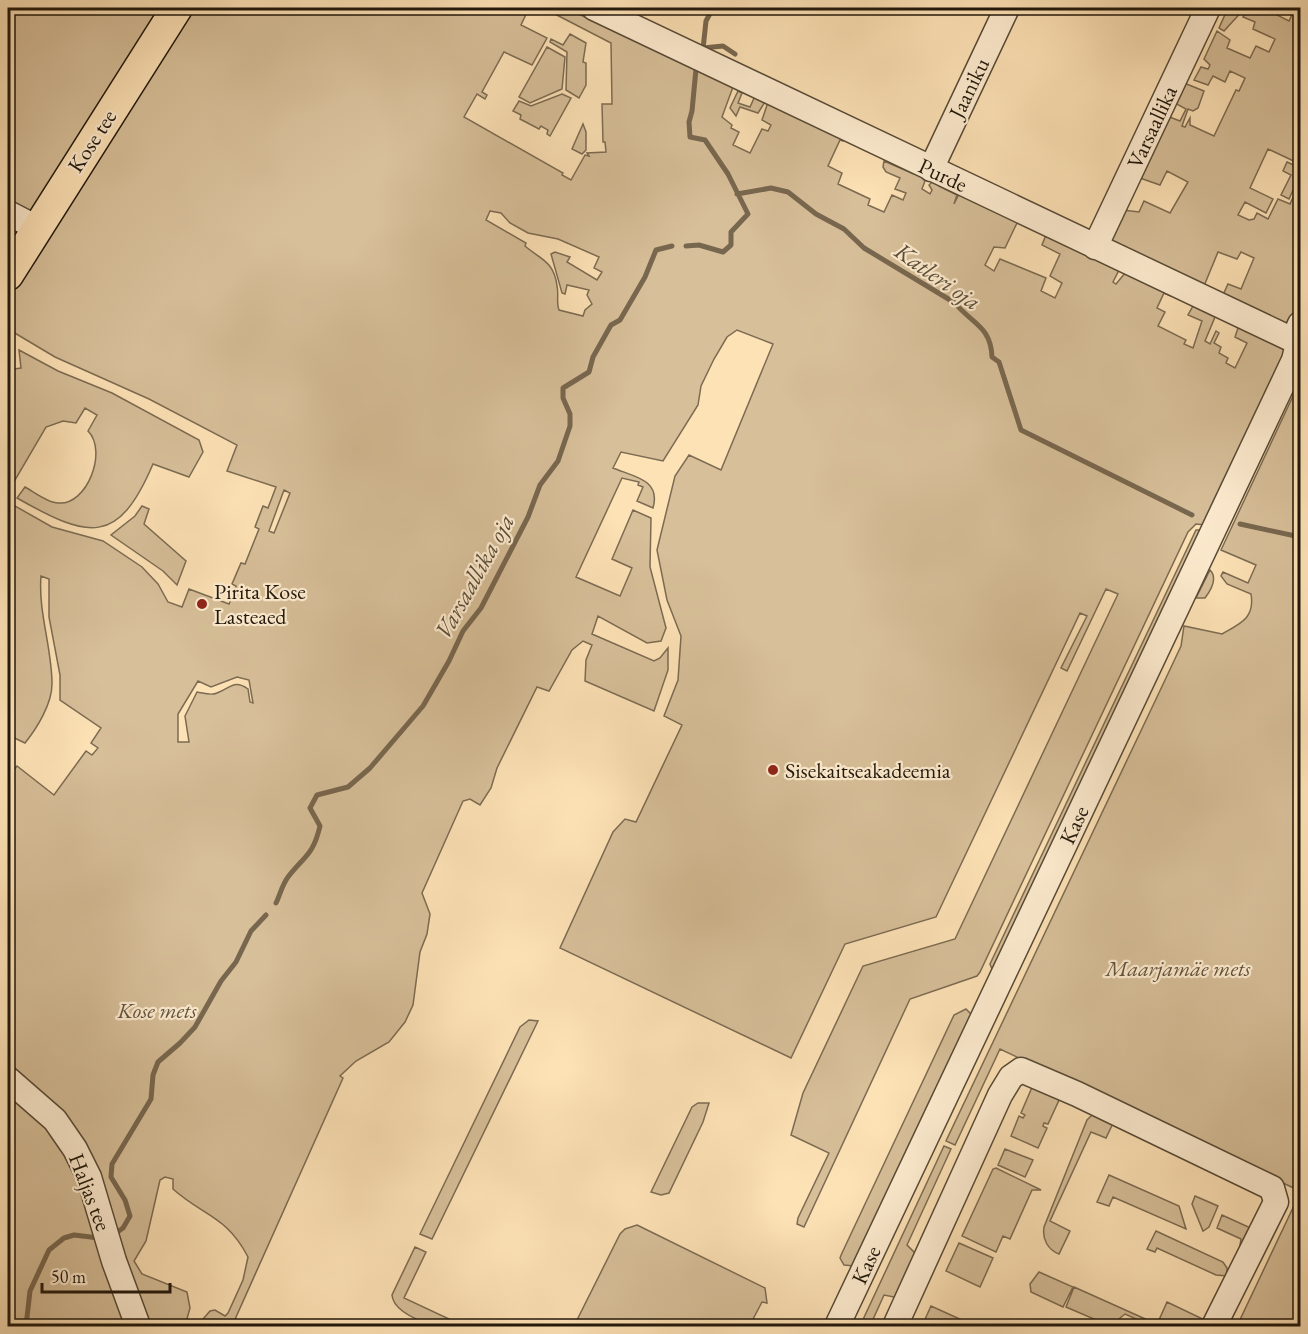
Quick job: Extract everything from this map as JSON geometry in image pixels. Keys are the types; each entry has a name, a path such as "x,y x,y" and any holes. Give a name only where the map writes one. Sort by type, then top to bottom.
{"main road":[{"name":"Kose tee","path":"8,275 177,8"}],"street":[{"name":"Purde","path":"594,8 1095,247 1297,332"},
{"name":"Jaaniku","path":"931,169 1007,8"},
{"name":"Varsaallika","path":"1095,247 1208,8"},
{"path":"8,213 37,228"},
{"name":"Kase","path":"837,1326 1296,356 1297,332"},
{"path":"895,1326 1000,1095 1011,1077 1021,1070 1272,1188 1276,1202 1214,1326"},
{"name":"Haljas tee","path":"8,1079 55,1120 75,1149 89,1177 114,1261 138,1326"}],"green space":[{"path":"8,8 162,8 41,203 8,245"},
{"name":"Kose mets","path":"194,8 529,8 521,25 547,38 532,65 504,52 482,92 487,95 485,99 477,94 464,117 563,173 562,175 571,180 585,155 589,156 587,153 606,152 605,142 603,142 602,104 612,104 611,43 551,12 552,8 566,8 733,87 722,117 732,125 731,128 739,132 733,145 750,153 762,129 768,131 771,125 762,120 768,102 844,138 843,141 840,140 828,166 842,173 838,184 870,199 868,205 884,212 892,195 903,200 906,193 895,189 900,178 886,172 883,167 884,161 914,174 916,171 925,181 922,189 930,194 932,190 929,185 933,181 940,182 939,186 957,195 954,204 960,192 1026,225 1017,223 1005,248 994,247 985,265 994,271 1000,259 1046,278 1041,291 1055,298 1062,283 1050,276 1060,254 1042,245 1046,235 1120,268 1113,282 1116,284 1126,272 1171,294 1171,296 1164,293 1157,308 1165,312 1158,326 1186,340 1184,344 1193,348 1202,321 1188,315 1193,306 1215,317 1205,341 1210,344 1216,331 1219,333 1214,343 1221,347 1219,353 1228,358 1226,363 1235,368 1247,343 1235,337 1238,328 1235,326 1239,323 1282,343 1287,351 1206,525 1196,524 1188,532 980,972 977,976 910,999 804,1227 797,1224 798,1218 829,1153 791,1135 803,1093 863,966 955,939 1118,594 1106,589 1067,671 1061,668 1087,616 1080,613 936,917 845,944 791,1058 560,948 613,832 625,819 636,822 682,725 664,716 678,680 681,636 667,600 657,550 675,476 689,455 721,470 773,344 737,330 727,337 714,359 701,386 698,405 663,461 621,452 613,468 637,477 650,485 653,491 653,508 637,501 643,487 638,485 639,482 622,478 576,577 620,596 632,568 612,559 633,510 651,518 650,567 666,628 661,641 647,643 598,616 592,634 654,661 660,658 668,648 668,670 654,711 585,681 586,660 592,645 583,641 572,650 549,691 537,687 497,768 491,788 480,805 470,799 463,801 422,893 430,914 427,934 420,952 413,1005 405,1022 389,1042 356,1061 340,1076 343,1078 232,1326 197,1326 210,1311 215,1310 225,1316 228,1313 243,1280 248,1257 232,1233 173,1189 173,1179 165,1177 160,1180 146,1241 134,1261 142,1274 187,1292 190,1308 185,1326 8,1326 8,777 17,766 54,795 86,751 92,755 98,748 91,743 101,728 60,700 60,675 49,617 49,579 41,576 41,603 51,670 51,692 43,715 25,743 8,735 8,502 52,527 103,541 142,567 158,584 168,602 182,607 189,589 229,604 236,586 232,584 241,563 245,564 259,529 255,527 263,506 268,508 276,487 227,471 237,445 149,399 55,357 8,329 8,297","holes":["490,211 501,213 510,223 528,233 558,239 599,257 594,268 602,272 597,280 567,262 570,257 555,252 551,254 562,293 565,294 567,285 589,290 587,295 592,304 585,310 583,316 559,310 558,289 550,266 525,246 526,243 486,220","284,490 290,493 274,533 269,531","237,677 249,680 253,703 250,702 248,689 239,685 233,685 215,694 197,692 185,716 189,742 178,742 178,714 198,681 211,687"]},
{"path":"1228,8 1245,8 1224,31 1219,28"},
{"path":"1251,8 1263,8 1289,21 1295,8 1300,8 1300,164 1268,149 1250,188 1273,199 1266,213 1245,202 1238,215 1249,220 1254,219 1257,213 1268,219 1278,199 1290,204 1298,186 1300,188 1300,313 1290,327 1223,295 1228,284 1241,289 1254,258 1241,252 1237,259 1218,252 1204,286 1110,241 1123,210 1139,212 1144,201 1170,213 1188,182 1167,171 1160,185 1140,178 1167,116 1180,121 1186,109 1173,102 1184,83 1204,91 1198,108 1193,111 1188,109 1182,126 1185,127 1190,118 1190,125 1214,136 1236,90 1239,91 1245,78 1230,71 1225,82 1213,76 1208,85 1194,80 1201,67 1208,69 1210,65 1204,59 1217,31 1230,40 1227,48 1250,58 1256,46 1269,52 1275,39 1253,29 1255,22 1243,17"},
{"path":"570,34 586,43 583,62 586,63 586,85 579,98 566,90 567,52 550,42 551,39 563,45"},
{"path":"547,47 565,57 562,89 530,103 519,97"},
{"path":"738,91 742,93 738,103 750,107 755,96 765,102 758,113 740,107 736,116 730,108"},
{"path":"562,94 571,98 550,136 547,134 548,130 541,126 539,129 520,119 521,115 513,111 519,101 531,106"},
{"path":"583,124 586,132 586,150 582,154 572,149"},
{"path":"1287,162 1300,168 1300,175 1289,199 1281,195 1291,175 1283,171"},
{"path":"19,350 58,371 112,393 199,440 203,452 189,477 153,464 140,491 127,510 114,522 99,527 82,527 64,522 17,498 25,487 50,501 68,502 86,487 95,463 96,451 94,440 88,431 97,415 85,408 76,423 63,421 46,427 8,492 8,393 11,388 7,373 11,357 14,369 21,368"},
{"name":"Maarjamäe mets","path":"1300,381 1300,1191 1000,1049 955,1145 946,1141 1181,646 1184,626 1222,634 1241,623 1249,614 1251,594 1227,584 1221,576 1223,572 1248,583 1256,565 1221,550"},
{"path":"142,506 149,509 144,524 186,561 177,585 163,571 111,535 135,516"},
{"path":"1196,530 1202,530 996,971 990,964"},
{"path":"1210,570 1214,580 1211,588 1205,598 1196,598"},
{"path":"966,1009 973,1016 854,1266 844,1265 840,1258 842,1253 954,1015"},
{"path":"529,1020 538,1021 432,1239 420,1234 520,1027"},
{"path":"1033,1085 1060,1098 1048,1124 1044,1123 1043,1126 1047,1128 1038,1148 1011,1136 1019,1116 1023,1118 1025,1115 1021,1113"},
{"path":"698,1103 709,1103 703,1122 669,1193 661,1195 651,1192 692,1107"},
{"path":"1094,1113 1115,1119 1106,1138 1091,1132 1050,1221 1070,1231 1059,1254 1047,1244 1044,1227 1087,1120"},
{"path":"944,1146 951,1149 907,1245 918,1256 899,1298 884,1295 870,1326 860,1326"},
{"path":"1005,1149 1033,1160 1025,1177 998,1165"},
{"path":"996,1168 1041,1190 1032,1190 1010,1239 1003,1236 996,1252 962,1236 993,1169"},
{"path":"1109,1175 1179,1206 1186,1229 1113,1197 1109,1206 1097,1202"},
{"path":"1300,1193 1300,1326 1237,1326"},
{"path":"1195,1196 1218,1206 1209,1227 1203,1231 1192,1204"},
{"path":"1222,1215 1255,1230 1239,1251 1241,1239 1217,1228"},
{"path":"637,1225 765,1288 767,1303 762,1302 751,1323 742,1326 574,1326 620,1234 625,1229"},
{"path":"1156,1231 1223,1262 1227,1268 1227,1276 1216,1275 1157,1248 1155,1252 1147,1249"},
{"path":"959,1243 993,1258 980,1287 946,1271"},
{"path":"415,1247 426,1252 404,1298 464,1326 441,1327 428,1324 408,1315 393,1301 392,1295"},
{"path":"1039,1272 1073,1287 1063,1307 1031,1292 1030,1284"},
{"path":"1074,1287 1161,1326 1152,1326 1125,1314 1110,1326 1066,1307"},
{"path":"1167,1302 1207,1321 1204,1326 1172,1326 1159,1320"},
{"path":"931,1306 964,1321 962,1326 922,1326"}],"waterway":[{"name":"Varsaallika oja","path":"703,49 706,21 713,8"},
{"path":"703,48 723,46 735,54"},
{"name":"Varsaallika oja","path":"686,246 699,245 723,252 731,245 731,232 748,214 728,174 705,140 690,137 689,122 696,69"},
{"name":"Katleri oja","path":"737,194 771,188 788,192 816,214 844,229 864,248 955,303 988,338 992,357 999,362 1021,430 1192,515"},
{"name":"Varsaallika oja","path":"276,903 286,880 314,844 320,826 310,808 317,795 348,787 370,768 423,706 463,631 481,608 528,517 540,485 558,461 570,426 570,414 563,398 563,388 589,372 593,357 611,325 620,320 645,277 656,250 672,246"},
{"name":"Katleri oja","path":"1240,524 1300,537"},
{"name":"Varsaallika oja","path":"116,1233 123,1228 130,1216 125,1200 111,1177 112,1164 151,1099 153,1075 158,1062 195,1027 221,981 236,962 251,931 266,915"},
{"name":"Varsaallika oja","path":"26,1326 30,1291 49,1250 64,1238 74,1235 99,1238"}],"place":[{"name":"Pirita Kose Lasteaed","path":"202,604"},
{"name":"Sisekaitseakadeemia","path":"773,770"}]}
